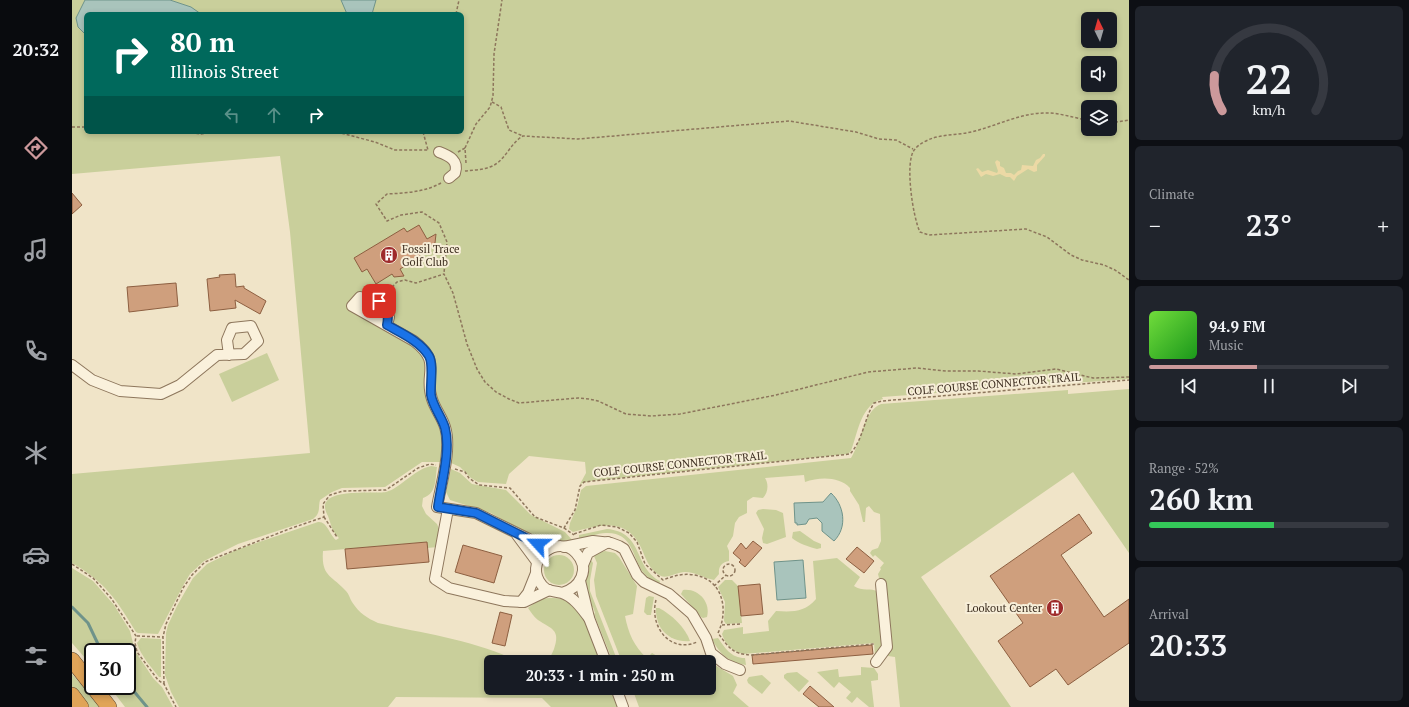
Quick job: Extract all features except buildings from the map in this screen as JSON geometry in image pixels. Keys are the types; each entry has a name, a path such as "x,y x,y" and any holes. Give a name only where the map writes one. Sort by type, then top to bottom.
{"highway":[{"path":"72,660 110,707"},
{"path":"72,695 81,707"}],"street":[{"path":"440,152 453,159 456,164 455,173 449,178"},
{"path":"360,297 352,306 418,344 429,356 431,363 430,384 432,399 445,426 448,439 438,507 476,513 549,549"},
{"path":"359,309 365,302 379,301 383,304 389,317 387,325"},
{"path":"72,365 92,380 120,391 161,394 180,385 217,355 229,355"},
{"path":"448,509 435,579 449,588 490,599 522,602 548,590"},
{"path":"516,534 537,562"},
{"path":"522,602 528,593 536,574 537,562 549,549 556,546 564,547 593,541 608,542 624,550 636,575 644,582 669,594 692,614 706,638 712,653 725,664 740,670"},
{"path":"562,593 576,587 580,581 583,573 585,556 608,542"},
{"path":"564,547 576,553 583,566"},
{"path":"536,574 543,586 548,590 562,593 576,602 589,618"},
{"path":"580,581 589,618 603,655"},
{"path":"876,662 887,646 881,584"},
{"path":"619,695 623,707"}],"path":[{"path":"456,12 458,0"},
{"path":"492,102 501,108 509,130 523,136 578,139 789,121 856,132 879,139 896,140 914,150"},
{"path":"1081,119 1055,114 1030,114 973,132 934,138 923,142 914,150 910,161 913,203 918,228 924,235 1026,229 1047,237 1071,255 1082,260 1104,265 1115,270 1129,280"},
{"path":"1117,122 1129,120"},
{"path":"72,127 84,127"},
{"path":"345,134 375,142 395,150 403,151 428,150 456,152 465,148"},
{"path":"424,134 428,150"},
{"path":"464,171 490,168 495,165 513,144 523,136"},
{"path":"382,291 390,289 397,282 405,280 416,283 444,274 453,293 467,344 476,369 485,382 496,392 519,402 584,399 598,401 626,414 651,416 680,414 776,395 868,372 917,368 946,371 984,371 1016,374 1056,369 1093,378 1129,377"},
{"name":"COLF COURSE CONNECTOR TRAIL","path":"564,528 575,510 580,486 584,482 850,454 855,449 874,403 882,401 1129,380"},
{"path":"337,537 324,517 323,504 330,495 343,491 386,490 418,468 430,464 465,472 469,478 479,485 510,488 535,517 564,528 574,534 577,540"},
{"path":"176,707 164,684 163,637 166,624 183,588 192,575 205,562 289,528 324,517"},
{"path":"574,534 601,525 616,527 629,534 637,542 645,564 663,580 676,575 694,575 708,580 720,594 725,607 722,625 718,633 731,650 741,654 751,655 874,644"},
{"path":"72,564 92,578 111,598 136,636 135,644 137,652 158,680 164,684"},
{"path":"714,586 726,575 730,576 734,573 736,570 733,565 727,564 724,567 726,575"},
{"path":"656,600 653,609 655,621 658,628 667,639 681,644 693,644 697,642"},
{"path":"722,625 742,624"},
{"path":"136,636 163,637"}],"green space":[{"name":"Fossil Trace Golf Club","path":"72,0 1129,0 1129,379 882,397 883,399 876,402 865,413 858,428 851,451 848,454 590,481 580,484 586,473 585,462 529,456 509,474 506,484 478,482 471,478 460,467 449,462 422,462 385,487 342,488 332,492 320,500 318,512 316,517 313,519 238,544 204,561 190,574 158,634 138,633 123,610 102,585 72,563 72,474 310,453 290,232 280,156 72,174"},
{"path":"267,353 279,380 232,402 219,374"},
{"path":"1129,389 1129,553 1073,472 921,577 1011,707 900,707 895,657 888,656 884,585 878,574 884,563 875,555 873,557 870,553 872,550 878,548 881,541 880,514 874,512 869,506 866,508 865,522 863,522 859,505 850,491 850,488 840,481 816,479 805,482 804,475 765,478 767,486 766,494 763,498 753,497 747,501 747,513 739,517 735,523 733,536 727,546 729,551 729,561 724,562 721,565 719,574 714,580 689,572 682,572 666,577 661,576 650,566 637,541 623,528 605,526 573,532 569,529 581,490 586,486 851,458 867,420 875,407 881,404 1068,390 1068,394"},
{"path":"431,466 437,467 433,489 428,496 423,498 422,506 426,514 437,524 440,531 438,547 427,548 427,542 323,551 324,566 328,575 347,592 352,602 360,612 378,623 468,643 505,655 484,655 484,695 614,695 618,707 551,707 542,698 396,697 388,707 179,707 171,692 165,675 166,633 177,606 193,578 207,564 236,550 318,522 321,522 326,526 336,540 339,538 333,531 325,509 327,501 341,494 386,492 392,490 418,471"},
{"path":"451,469 460,473 472,484 506,490 531,515 565,532 573,541 557,543 543,541 530,536 491,513 450,500 446,492"},
{"path":"758,510 776,510 783,513 786,537 767,544 763,543 762,538 764,529 756,513"},
{"path":"607,529 627,536 633,543 651,575 660,581 659,584 650,579 642,571 630,546 621,536 603,533 579,539 579,535"},
{"path":"800,531 821,544 821,548 817,549 807,546 792,538 793,532"},
{"path":"605,551 615,553 637,586 633,614 625,616 632,639 643,655 619,655 596,596 594,580 597,563 594,556 597,553"},
{"path":"559,555 565,556 573,564 573,576 565,584 559,585 553,584 545,576 544,570 545,564 553,556"},
{"path":"837,558 860,577 854,586 860,589 878,592 883,647 875,655 874,643 743,654 732,649 727,644 722,634 724,630 743,627 743,634 769,631 768,621 776,611 803,609 812,603 816,599 813,561"},
{"path":"591,560 593,563 590,591 615,655 610,655 594,614 593,607 591,608 589,602 586,584 586,571"},
{"path":"72,568 93,581 114,605 130,631 133,643 84,643 84,657 72,643"},
{"path":"725,580 732,580 738,586 742,623 726,624 724,621 725,602 718,587"},
{"path":"683,590 694,591 702,597 707,606 707,617 701,617 681,594"},
{"path":"649,596 654,597 651,615 647,615 644,612 646,598"},
{"path":"559,598 571,604 578,610 588,627 599,655 551,655 556,642 554,630 537,619 528,608 540,599"},
{"path":"656,608 664,611 678,622 690,641 676,640 665,633 658,622"},
{"path":"141,638 161,639 161,677 159,677 146,661 141,652 137,643"},
{"path":"718,638 726,649 732,654 740,658 745,658 746,665 730,660 726,657 718,649 712,639"},
{"path":"136,652 153,678 162,687 173,707 125,707 116,695 136,695"},
{"path":"716,666 733,676 737,685 733,693 749,707 639,707 635,695 716,695"},
{"path":"861,667 874,668 878,674 878,680 871,681 874,707 869,707 857,697 852,703 846,698 851,692 839,682 834,688 817,672 838,669 839,677 861,675"},
{"path":"797,672 809,681 799,692 784,678 784,675 787,673"},
{"path":"72,674 84,688 84,695 90,695 101,707 87,707 72,689"},
{"path":"762,675 771,683 762,694 748,683 747,680 749,677"}],"sand":[{"path":"1045,154 1045,156 1037,165 1037,171 1034,172 1028,169 1017,176 1014,181 1010,177 1000,174 993,176 986,174 981,177 976,169 978,168 982,172 988,170 997,173 998,171 995,162 997,160 1000,162 1000,166 1004,168 1006,173 1011,173 1014,175 1021,170 1022,165 1033,166 1036,160"}],"water":[{"path":"85,0 170,0 191,7 198,12 84,12 84,33 78,27 76,18"},
{"path":"341,0 376,0 373,12 346,12"},
{"path":"831,493 839,504 843,516 841,529 834,541 822,531 822,523 817,518 809,519 806,524 797,525 797,523 795,523 794,503 823,502"},
{"path":"803,560 806,598 777,600 774,562"}],"waterway":[{"path":"72,607 88,623 98,643"},
{"path":"136,694 147,707"}],"place":[{"name":"Fossil Trace Golf Club","path":"389,255"},
{"name":"Lookout Center","path":"1055,608"}],"route":[{"path":"379,301 386,308 389,317 387,325 414,341 429,356 431,363 430,384 432,399 445,426 448,439 438,507 476,513 538,544"}]}
